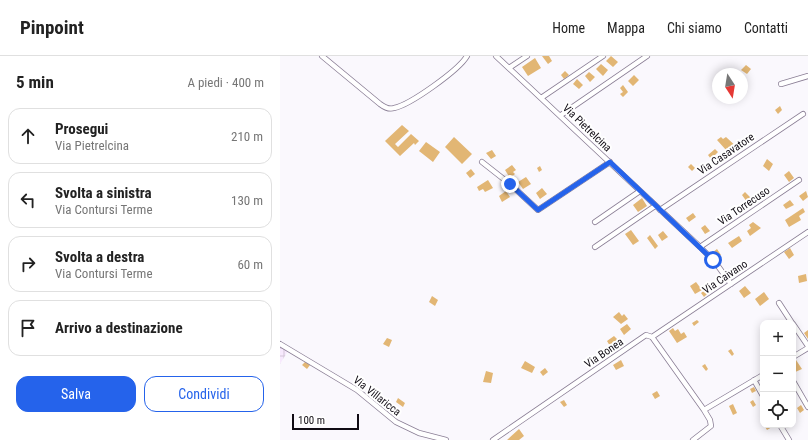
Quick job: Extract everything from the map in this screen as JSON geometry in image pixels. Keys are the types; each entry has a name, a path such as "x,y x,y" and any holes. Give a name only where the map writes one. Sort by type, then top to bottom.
{"street":[{"path":"322,56 380,104 391,109 404,104 453,72 467,56"},
{"name":"Via Pietrelcina","path":"496,56 700,247 715,262 730,284"},
{"path":"510,68 527,56"},
{"path":"541,98 602,56"},
{"path":"560,115 647,56"},
{"path":"781,84 808,76"},
{"name":"Via Casavatore","path":"660,210 803,114"},
{"path":"482,162 510,184 538,210 610,162"},
{"name":"Via Torrecuso","path":"700,247 799,180"},
{"path":"595,222 640,191"},
{"path":"595,247 655,206"},
{"name":"Via Caivano","path":"652,336 808,232"},
{"path":"779,303 791,320"},
{"path":"794,356 808,347 796,328"},
{"name":"Via Bonea","path":"493,440 644,336 652,336"},
{"path":"652,336 710,420 711,426 693,440"},
{"name":"Via Villaricca","path":"280,344 357,390 396,422 419,433 446,440"},
{"path":"704,410 760,377"},
{"path":"754,380 761,392"},
{"path":"796,386 808,407"},
{"path":"782,428 788,440"}],"shaded area":[{"path":"280,346 288,351 280,364"}],"building":[{"path":"542,56 549,56 552,61 548,64"},
{"path":"611,56 618,62 613,67 606,61"},
{"path":"535,58 541,68 528,76 522,67"},
{"path":"601,64 608,70 603,76 596,69"},
{"path":"746,65 751,69 748,73 748,68 743,68"},
{"path":"565,71 569,75 564,79 561,75"},
{"path":"589,72 595,77 590,82 585,76"},
{"path":"634,75 639,80 633,86 628,81"},
{"path":"577,79 583,85 579,89 573,84"},
{"path":"623,85 628,92 623,97 620,94 623,92 620,88"},
{"path":"780,106 782,110 778,114 775,110"},
{"path":"402,125 409,131 395,144 398,147 411,134 419,141 415,145 414,143 400,156 385,141"},
{"path":"454,137 472,154 462,164 445,147"},
{"path":"721,137 723,139 726,137 739,149 735,153 729,148 726,150 717,140"},
{"path":"426,142 440,152 433,162 419,151"},
{"path":"715,149 718,152 711,159 708,155"},
{"path":"492,150 496,156 491,159 486,153"},
{"path":"767,159 773,164 769,171 763,166"},
{"path":"691,164 695,168 692,171 688,167"},
{"path":"512,165 516,170 513,172 515,174 510,178 505,170"},
{"path":"540,166 542,170 539,172 537,168"},
{"path":"471,169 475,174 470,178 466,173"},
{"path":"789,171 794,178 789,182 784,175"},
{"path":"526,177 531,184 523,189 518,182"},
{"path":"488,180 493,188 485,192 483,189 479,191 477,187"},
{"path":"542,188 547,194 540,199 536,193"},
{"path":"506,191 510,197 502,202 499,196"},
{"path":"806,191 808,197 803,201 799,196"},
{"path":"745,192 751,198 747,202 742,195"},
{"path":"642,198 647,206 638,212 633,205"},
{"path":"790,200 794,205 786,209 783,205"},
{"path":"803,208 805,212 799,216 801,220 789,227 785,220"},
{"path":"693,213 696,217 689,222 686,218"},
{"path":"753,222 761,228 750,236 747,231 751,228 749,225"},
{"path":"705,225 710,231 705,234 701,228"},
{"path":"631,230 639,241 633,245 625,234"},
{"path":"663,231 668,237 662,241 658,235"},
{"path":"650,235 658,246 655,249 647,238"},
{"path":"739,236 742,241 732,248 728,243"},
{"path":"790,248 794,255 789,259 784,252"},
{"path":"717,249 721,255 717,258 713,252"},
{"path":"743,261 744,264 740,267 738,265"},
{"path":"806,274 807,281 799,283 798,276"},
{"path":"696,282 702,290 695,294 690,286"},
{"path":"745,286 751,293 744,298 739,291"},
{"path":"705,290 708,293 704,297 701,293"},
{"path":"764,292 769,299 760,306 755,299"},
{"path":"432,296 438,300 435,306 429,302"},
{"path":"619,312 622,316 624,314 628,319 621,324 613,317"},
{"path":"697,320 699,322 694,326 692,323"},
{"path":"627,324 631,329 624,335 620,329"},
{"path":"673,328 675,331 678,329 681,334 684,332 687,337 677,343 669,331"},
{"path":"808,330 808,339 804,333"},
{"path":"614,336 618,340 610,346 607,341"},
{"path":"387,338 392,340 389,347 383,344"},
{"path":"731,349 734,354 732,356 728,351"},
{"path":"621,360 624,366 616,370 613,365"},
{"path":"796,360 802,369 796,372"},
{"path":"525,361 535,367 532,373 521,368"},
{"path":"305,362 310,365 307,369 302,365"},
{"path":"705,364 708,369 706,371 702,366"},
{"path":"545,368 548,372 543,376 540,372"},
{"path":"486,371 493,373 491,383 483,382"},
{"path":"754,387 756,391 752,393 750,389"},
{"path":"657,391 660,396 655,399 652,394"},
{"path":"398,398 405,403 403,407 396,402"},
{"path":"564,400 567,405 564,407 560,402"},
{"path":"753,400 756,405 753,407 750,402"},
{"path":"733,404 737,413 733,415 729,406"},
{"path":"801,405 804,410 800,413 797,408"},
{"path":"519,429 524,436 519,440 507,440"}],"route":[{"path":"510,184 538,210 610,162 713,260"}]}
